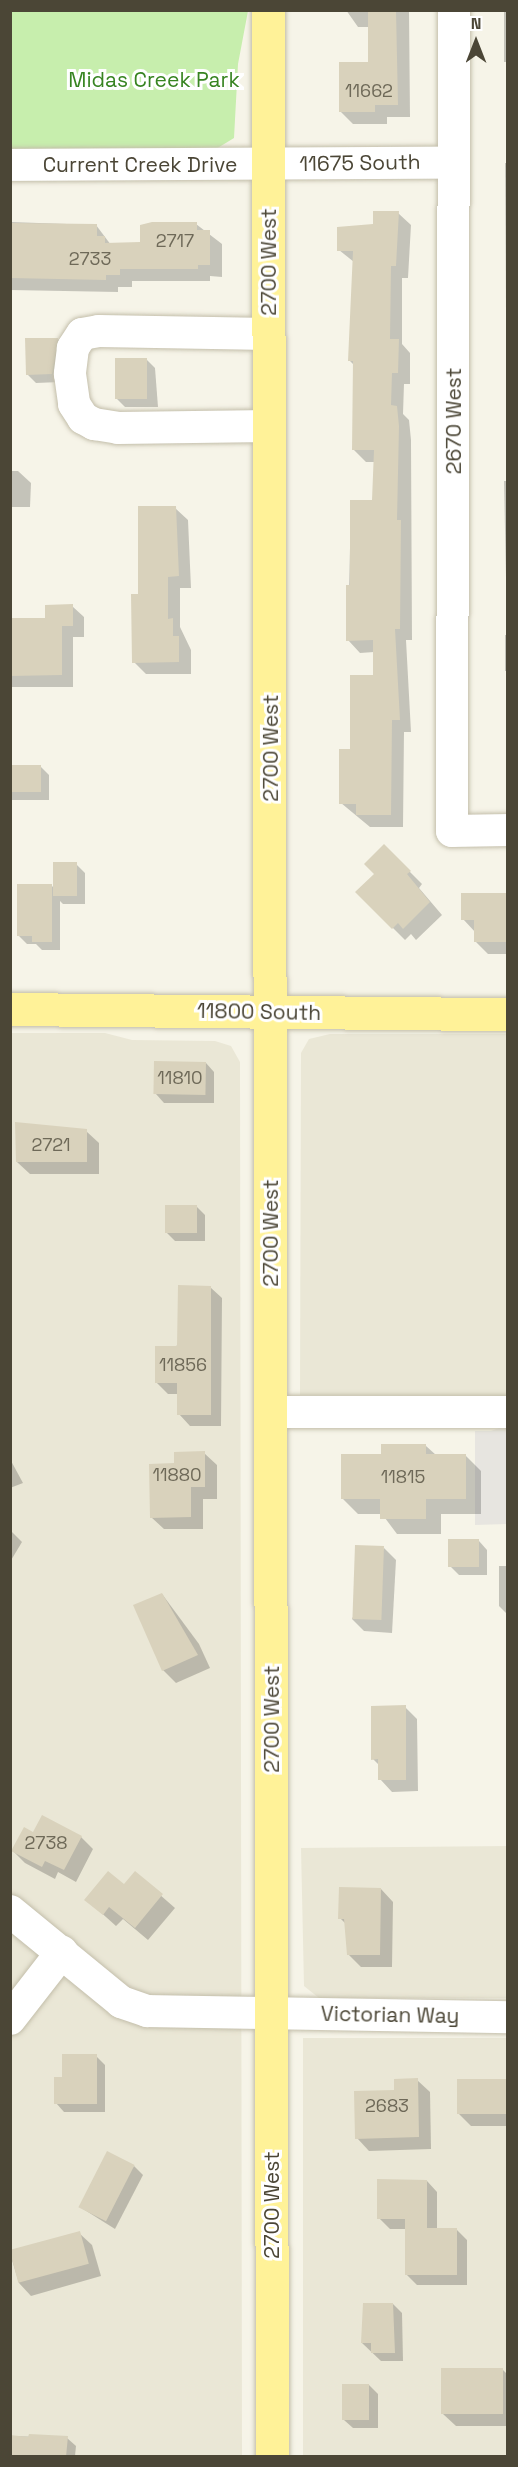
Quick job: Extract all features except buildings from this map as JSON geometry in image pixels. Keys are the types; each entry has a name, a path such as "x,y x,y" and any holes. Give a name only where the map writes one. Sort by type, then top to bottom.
{"main road":[{"name":"2700 West","path":"268,10 273,1012 270,1412 273,2012 272,2457"},
{"name":"11800 South","path":"10,1009 507,1014"}],"street":[{"name":"2670 West","path":"454,10 452,831 507,830"},
{"name":"11675 South","path":"269,164 452,163"},
{"name":"Current Creek Drive","path":"10,165 269,164"},
{"path":"269,334 99,331 82,334 73,348 70,374 74,404 82,418 94,424 118,428 270,426"},
{"path":"270,1412 507,1412"},
{"name":"Victorian Way","path":"10,1911 134,2008 161,2013 273,2012 507,2017"},
{"path":"10,2019 62,1952"}],"shaded area":[{"path":"10,1033 105,1033 132,1040 215,1041 231,1046 240,1062 242,2456 11,2456"},
{"path":"330,1034 507,1034 507,1396 300,1395 301,1053 309,1039"},
{"path":"507,1425 507,1524 475,1525 475,1431 491,1431"},
{"path":"507,1846 507,1998 319,1998 304,1986 301,1848"},
{"path":"303,2038 507,2038 507,2456 303,2456"}],"green space":[{"name":"Midas Creek Park","path":"10,11 248,11 238,64 234,138 216,149 11,151"}]}
